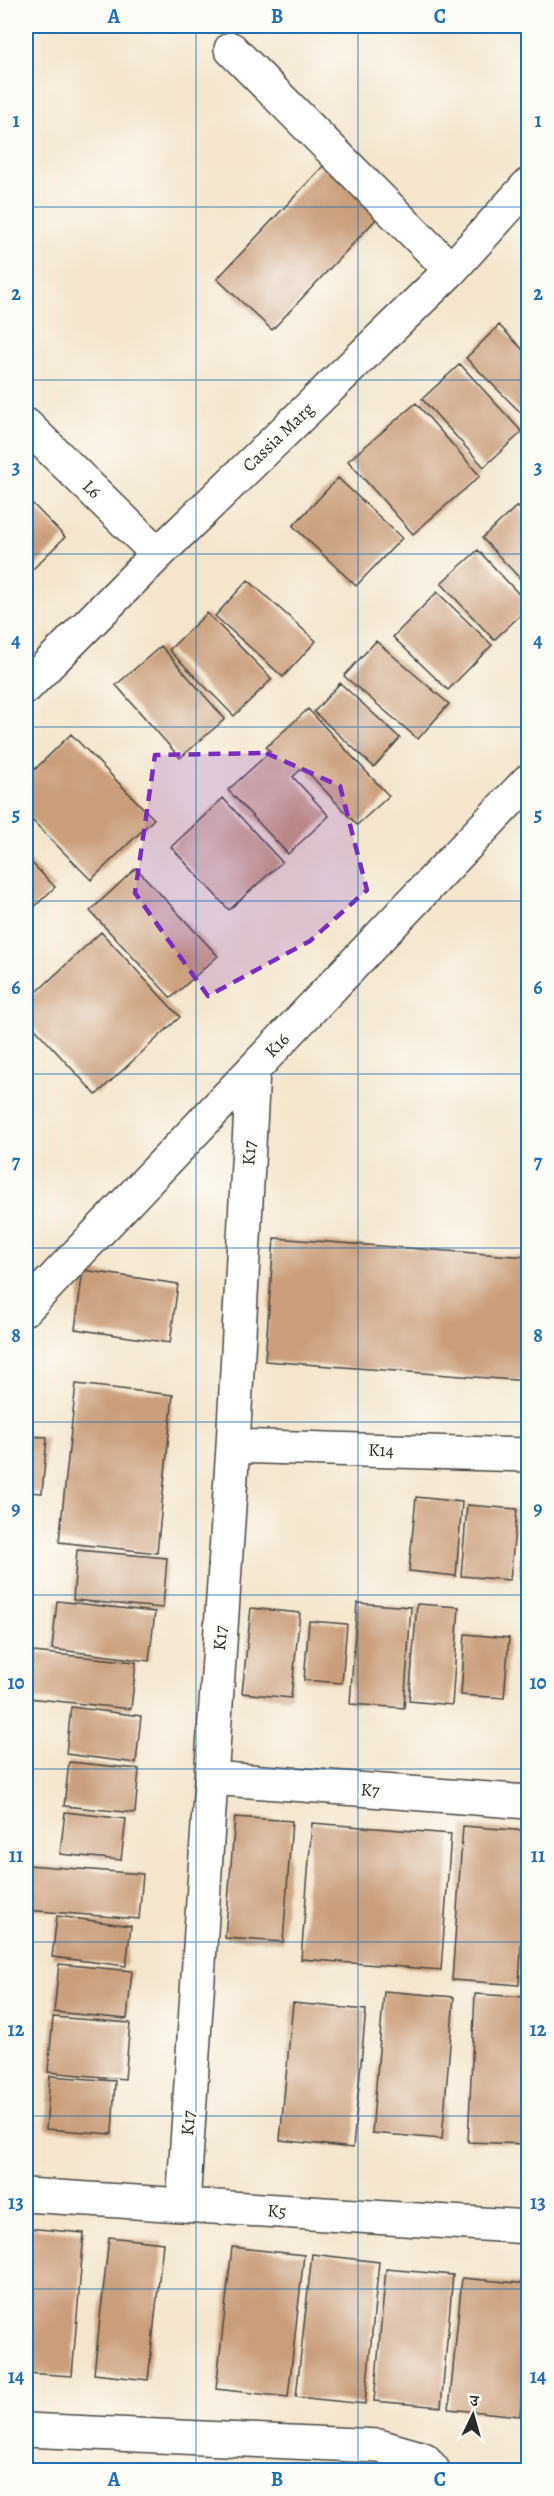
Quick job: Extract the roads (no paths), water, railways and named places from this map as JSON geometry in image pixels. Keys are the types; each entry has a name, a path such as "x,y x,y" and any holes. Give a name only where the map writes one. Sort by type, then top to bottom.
{"street":[{"path":"231,49 450,270"},
{"name":"Cassia Marg","path":"26,687 158,554 450,270 528,186"},
{"name":"L6","path":"26,425 158,554"},
{"name":"K16","path":"26,1308 528,781"},
{"name":"K17","path":"183,2205 232,1446 253,1070"},
{"name":"K14","path":"232,1446 528,1455"},
{"name":"K7","path":"211,1778 528,1802"},
{"name":"K5","path":"26,2195 528,2228"},
{"path":"26,2430 380,2446 424,2459 433,2470"}]}
